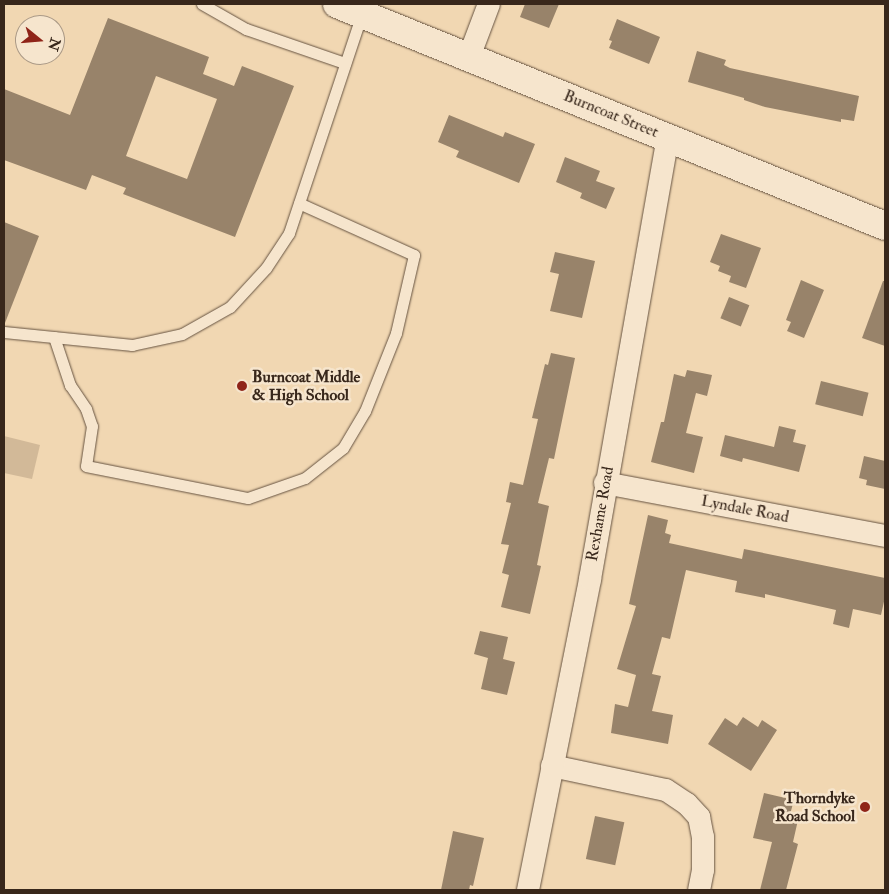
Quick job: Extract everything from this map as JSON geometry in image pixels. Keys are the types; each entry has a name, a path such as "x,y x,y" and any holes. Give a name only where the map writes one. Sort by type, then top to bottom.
{"main road":[{"name":"Burncoat Street","path":"336,4 885,226"}],"street":[{"path":"469,57 489,4"},
{"name":"Rexhame Road","path":"528,890 590,579 605,483 668,137"},
{"name":"Lyndale Road","path":"605,483 885,536"},
{"path":"552,766 666,790 687,804 699,817 703,837 703,870 699,890"}],"lane":[{"path":"202,4 246,29 345,63"},
{"path":"4,332 132,346 182,334 230,306 266,268 288,234 362,14"},
{"path":"54,338 70,385 86,409 92,426 86,466 248,498 305,478 343,448 365,411 396,333 414,256 298,203"}],"shaded area":[{"path":"4,436 40,445 32,479 4,473"}],"building":[{"path":"525,4 559,4 549,28 520,17"},
{"path":"108,18 209,57 203,74 234,86 242,66 294,86 235,237 123,194 126,188 92,175 86,190 4,160 4,89 70,115","holes":["156,76 217,99 187,179 126,156"]},
{"path":"617,19 660,37 649,64 609,48 612,41 609,40"},
{"path":"697,51 726,60 724,65 730,68 859,96 854,121 841,119 841,122 765,107 744,100 744,98 688,82"},
{"path":"449,115 503,137 505,132 535,144 519,183 456,157 459,151 438,142"},
{"path":"565,157 600,171 596,181 615,188 606,209 580,198 582,193 556,182"},
{"path":"4,222 39,236 5,323 4,323"},
{"path":"721,234 761,248 746,288 729,282 731,276 718,271 720,266 710,262"},
{"path":"555,252 595,261 582,318 550,311 559,274 550,272"},
{"path":"801,280 824,290 804,338 787,331 791,322 786,320"},
{"path":"883,281 885,281 885,346 862,338"},
{"path":"729,297 749,305 741,327 720,318"},
{"path":"551,353 575,358 554,459 549,458 538,503 549,506 537,565 541,566 530,614 501,607 509,575 502,573 509,545 501,544 511,503 506,502 510,482 523,485 538,419 532,418 545,364 548,365"},
{"path":"687,370 712,375 707,396 696,393 686,433 703,437 694,473 651,462 661,422 664,422 674,374 685,377"},
{"path":"821,381 869,393 863,416 815,404"},
{"path":"779,426 796,430 793,442 806,445 799,472 743,458 742,462 720,456 725,435 774,447"},
{"path":"864,456 885,461 885,489 866,485 867,480 859,478"},
{"path":"648,515 668,520 665,533 671,535 669,543 742,559 744,549 885,578 885,597 881,615 853,609 849,628 833,624 836,610 765,594 765,598 735,592 737,581 686,570 670,639 662,637 652,674 661,676 652,711 673,715 668,744 611,733 615,704 628,707 636,675 617,669 636,606 629,604"},
{"path":"480,631 508,637 503,659 515,662 507,695 481,689 488,658 474,654"},
{"path":"743,717 758,727 762,720 777,730 751,771 708,744 725,718 737,726"},
{"path":"764,793 794,800 789,818 798,820 793,842 798,844 786,890 760,890 772,842 753,838"},
{"path":"595,816 624,822 615,865 586,859"},
{"path":"453,831 484,838 473,886 470,885 469,890 441,890"}],"place":[{"name":"Burncoat Middle & High School","path":"242,386"},
{"name":"Thorndyke Road School","path":"865,807"}]}
